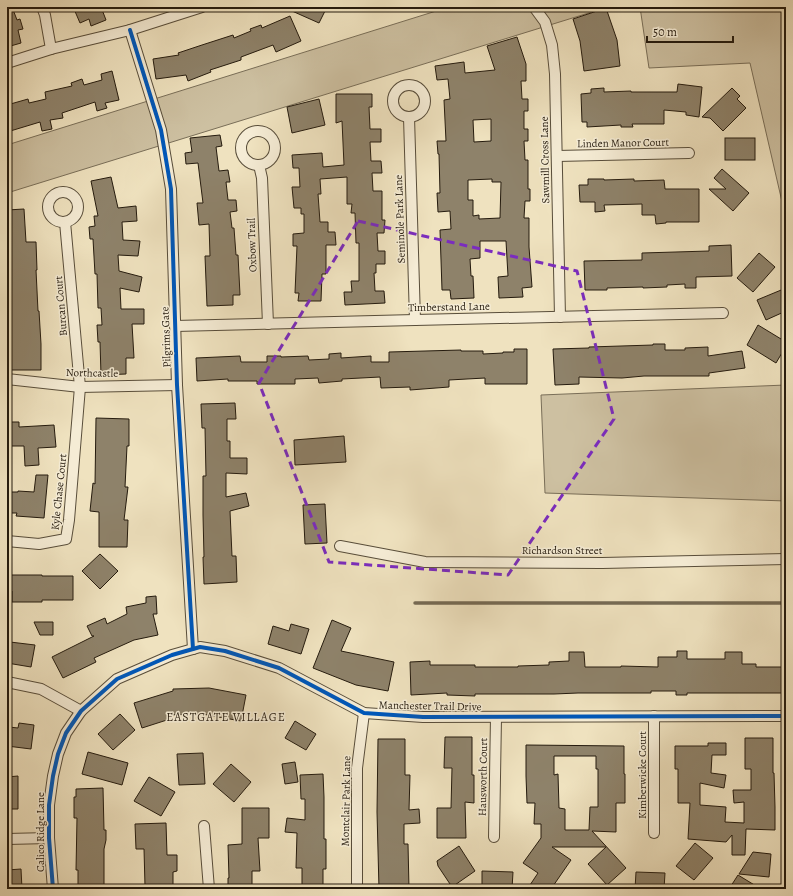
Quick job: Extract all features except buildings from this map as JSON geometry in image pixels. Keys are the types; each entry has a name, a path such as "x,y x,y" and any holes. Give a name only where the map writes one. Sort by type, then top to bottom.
{"street":[{"path":"42,7 45,15 51,49"},
{"path":"7,63 51,49 130,30 202,7"},
{"name":"Sawmill Cross Lane","path":"534,7 545,22 552,45 555,74 558,156 560,317"},
{"name":"Pilgrims Gate","path":"130,30 161,130 171,189 177,385 193,649"},
{"name":"Seminole Park Lane","path":"409,117 415,320"},
{"name":"Linden Manor Court","path":"558,156 689,153"},
{"name":"Oxbow Trail","path":"259,165 262,178 268,324"},
{"name":"Burcan Court","path":"65,222 80,387"},
{"name":"Timberstand Lane","path":"175,326 723,313"},
{"name":"Northcastle","path":"7,379 80,387 177,385"},
{"name":"Kyle Chase Court","path":"7,542 39,544 66,539 69,520 80,387"},
{"name":"Richardson Street","path":"340,546 425,562 602,563 786,559"},
{"name":"Manchester Trail Drive","path":"81,711 117,679 172,654 200,647 225,651 280,668 364,713 423,717 786,716"},
{"path":"7,682 41,689 81,711"},
{"name":"Calico Ridge Lane","path":"52,889 49,805 53,776 58,754 66,733 81,711"},
{"name":"Montclair Park Lane","path":"357,889 357,768 364,713"},
{"name":"Kimberwicke Court","path":"654,716 654,833"},
{"name":"Hausworth Court","path":"494,837 496,717"},
{"path":"204,826 209,889"},
{"path":"7,840 49,838"}],"highlighted area":[{"path":"358,221 577,271 614,419 508,575 329,562 259,383"}],"shaded area":[{"path":"449,7 608,7 7,193 7,145"},
{"path":"640,7 786,7 786,219 750,63 649,68"},
{"path":"786,385 786,501 545,493 541,395"}],"waterway":[{"path":"415,603 786,603"}],"cycle path":[{"path":"130,30 161,130 171,189 177,385 193,649"},
{"path":"53,889 49,838 49,805 58,754 66,733 81,711 117,679 172,655 200,647 225,651 279,668 364,713 423,717 786,716"}],"district":[{"name":"EASTGATE VILLAGE","path":"226,717"}]}
